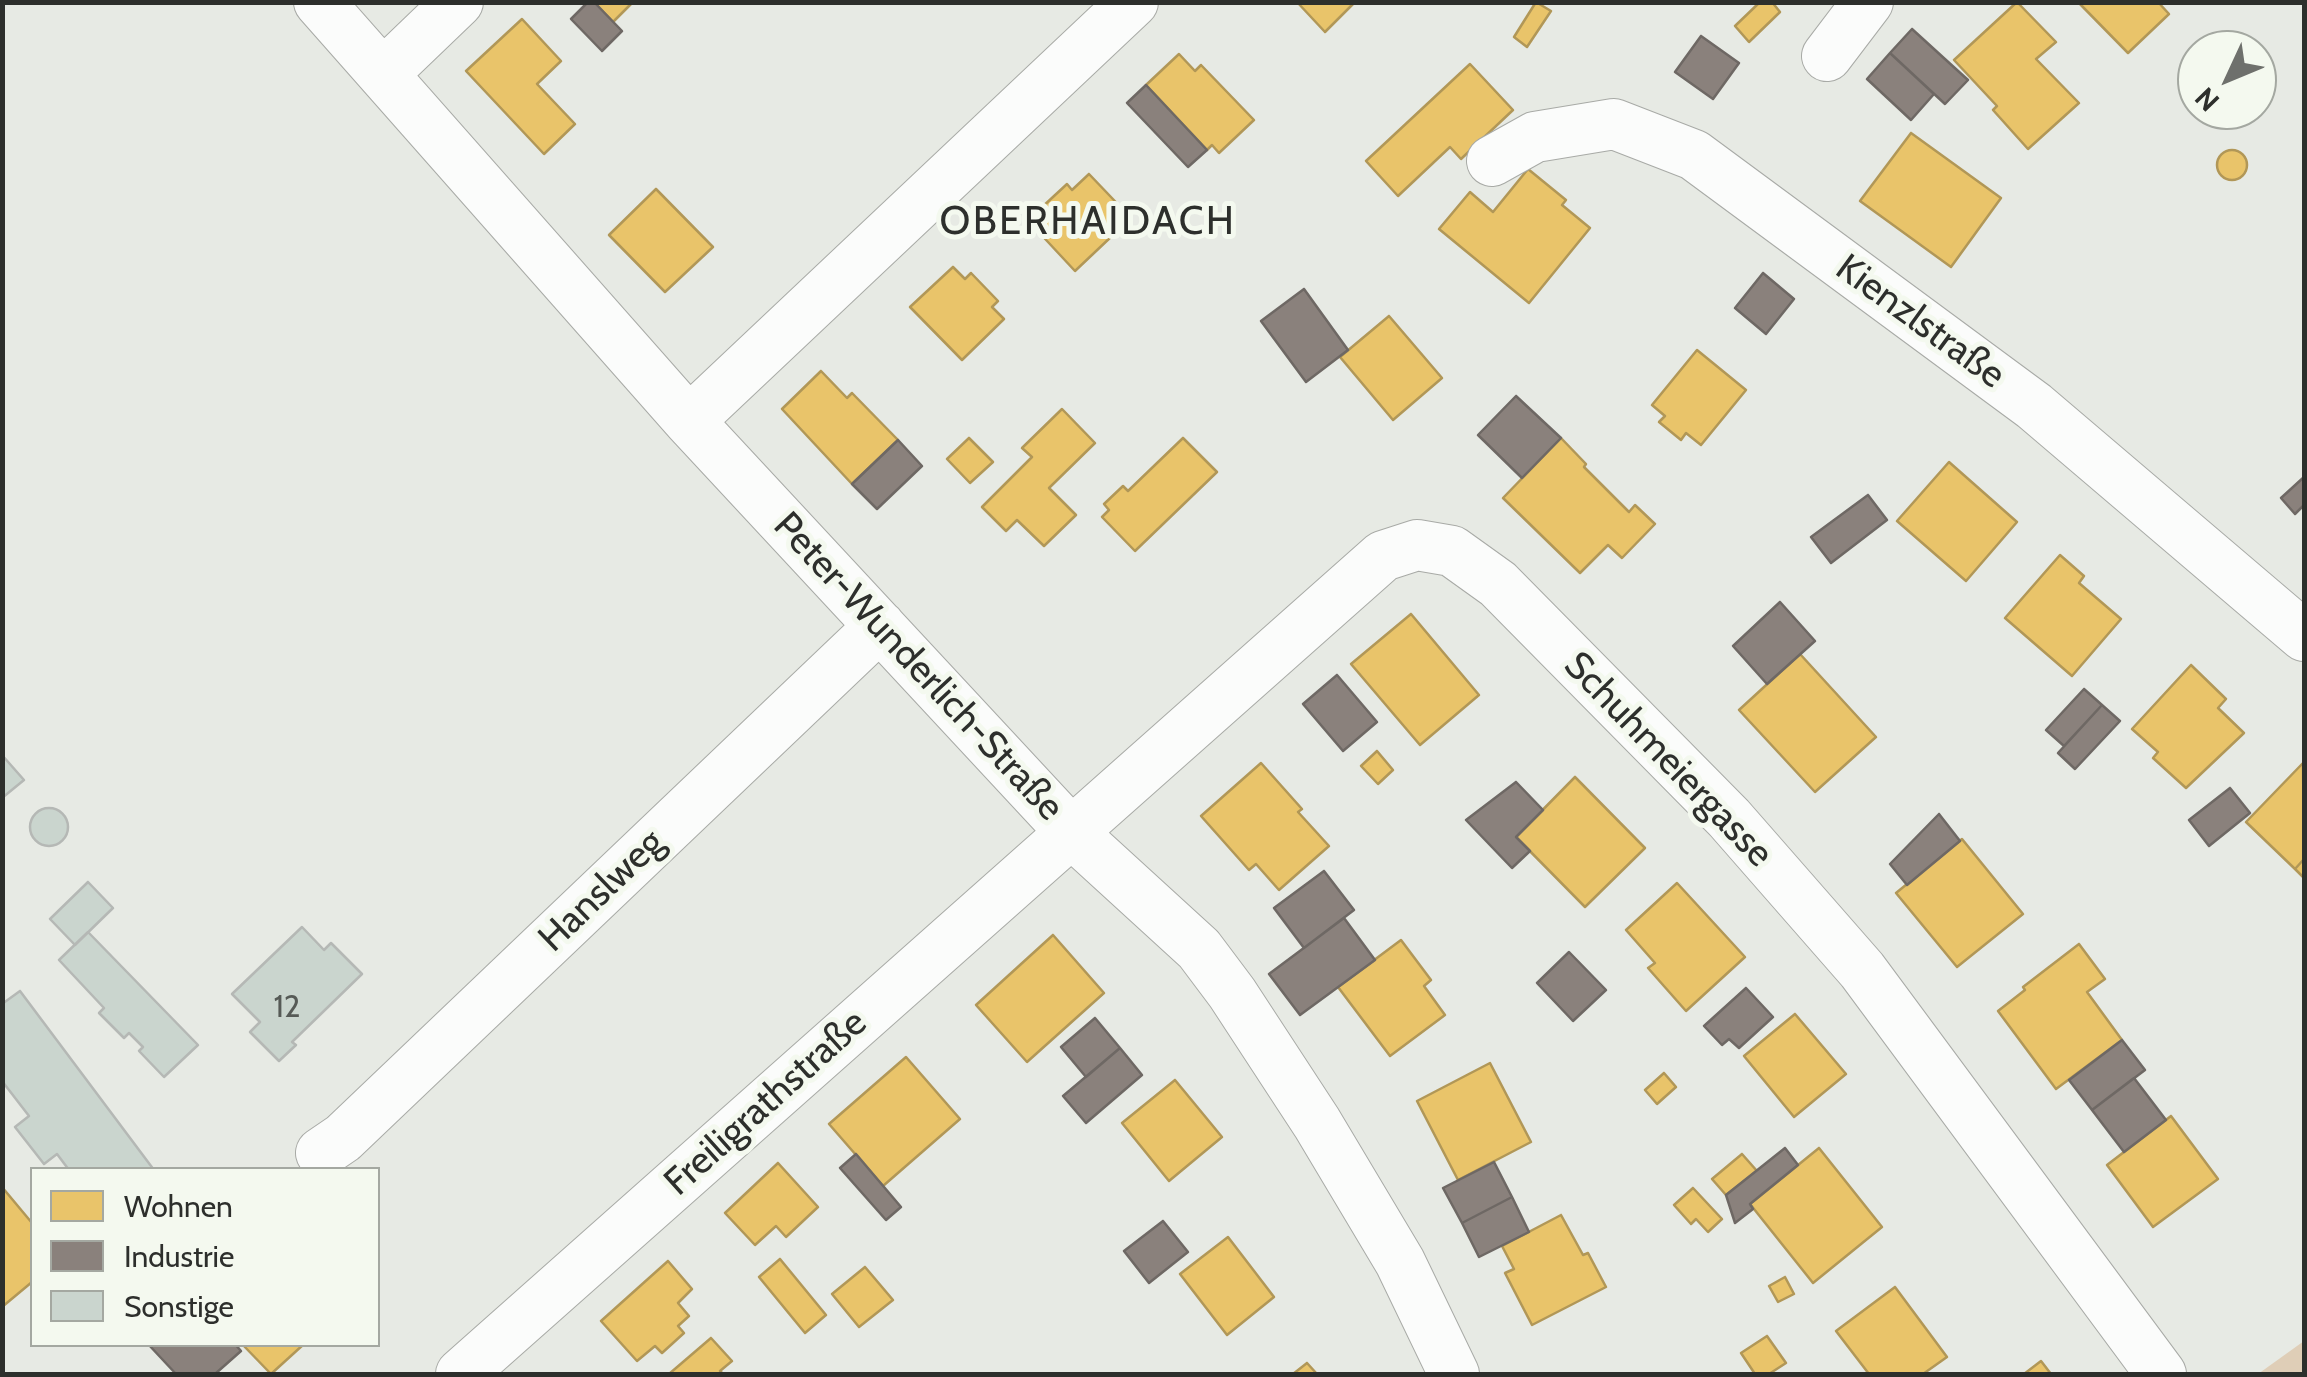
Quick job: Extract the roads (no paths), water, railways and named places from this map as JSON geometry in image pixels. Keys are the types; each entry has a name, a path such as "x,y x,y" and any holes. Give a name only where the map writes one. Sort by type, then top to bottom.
{"street":[{"name":"Peter-Wunderlich-Straße","path":"319,2 689,421 1071,832 1186,936 1232,993 1317,1123 1400,1262 1454,1374"},
{"path":"383,74 458,2"},
{"path":"689,421 1133,2"},
{"path":"1827,56 1868,2"},
{"name":"Kienzlstraße","path":"1492,161 1535,137 1614,124 1694,155 2034,406 2304,636"},
{"name":"Schuhmeiergasse","path":"1071,832 1383,556 1417,544 1452,552 1498,584 1729,818 1862,970 2161,1374"},
{"name":"Hanslweg","path":"321,1153 344,1138 880,626"},
{"name":"Freiligrathstraße","path":"461,1374 1071,832"}],"district":[{"name":"OBERHAIDACH","path":"1088,222"}]}
